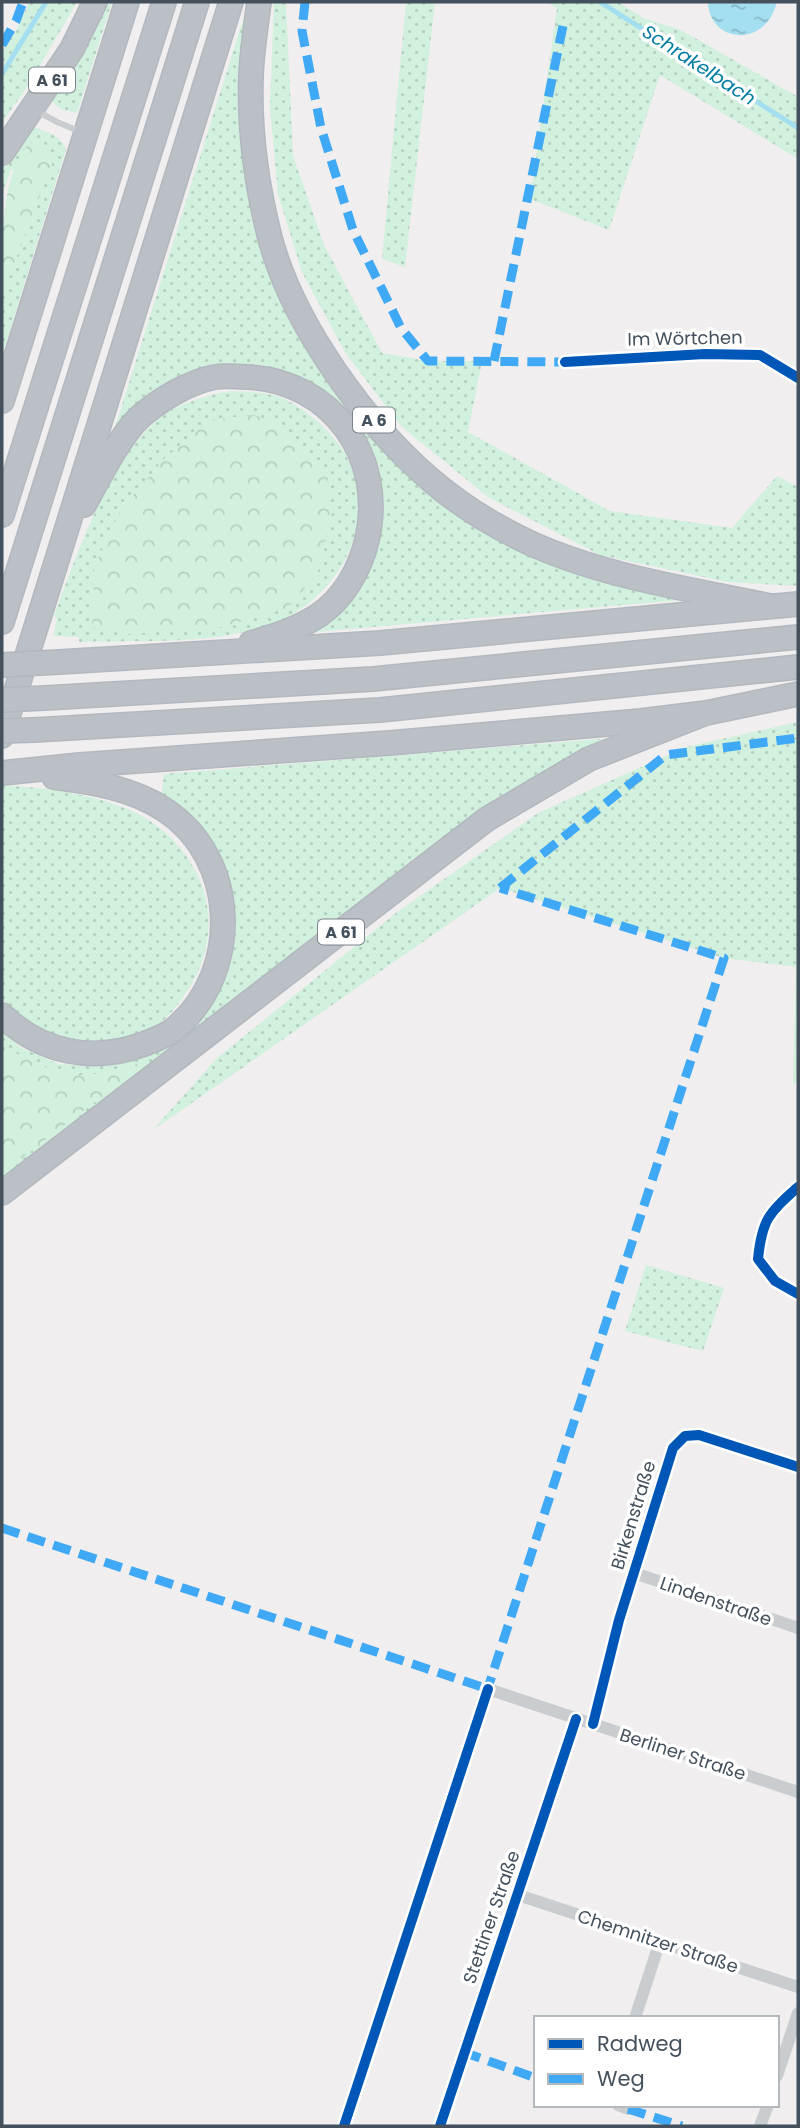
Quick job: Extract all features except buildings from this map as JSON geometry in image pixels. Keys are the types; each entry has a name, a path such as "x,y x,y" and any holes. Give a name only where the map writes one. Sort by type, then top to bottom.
{"highway":[{"name":"A 61","path":"2,153 72,49 95,2"},
{"path":"2,401 127,2"},
{"path":"2,515 164,2"},
{"path":"2,622 197,2"},
{"path":"231,2 2,734 380,710 798,667"},
{"name":"A 6","path":"259,2 251,75 256,166 270,239 292,299 312,333 339,378 386,435 432,481 487,521 531,543 584,564 770,606"},
{"path":"60,548 110,459 139,418 167,397 196,383 216,377 233,376 264,378 294,387 321,402 343,423 356,442 365,464 372,506 363,556 345,589 322,613 300,626 215,654"},
{"path":"2,665 380,643 798,604"},
{"path":"2,700 373,678 798,637"},
{"name":"A 61","path":"12,773 80,765 415,741 706,713 798,694"},
{"name":"A 61","path":"2,1194 487,819 589,759 706,713"},
{"path":"2,1015 15,1028 41,1043 69,1052 93,1055 116,1053 155,1040 176,1029 206,990 214,971 223,929 220,886 213,867 193,836 165,810 116,787 12,773"}],"street":[{"name":"Im Wörtchen","path":"565,362 705,354 760,355 798,378"},
{"path":"798,1187 774,1209 761,1231 758,1259 775,1282 798,1294"},
{"name":"Birkenstraße","path":"593,1724 634,1573 673,1448 684,1436 699,1435 798,1466"},
{"name":"Lindenstraße","path":"634,1573 798,1628"},
{"name":"Berliner Straße","path":"488,1689 798,1791"},
{"name":"Stettiner Straße","path":"440,2126 576,1719"},
{"name":"Chemnitzer Straße","path":"518,1895 798,1987"},
{"path":"636,2016 660,1941"},
{"path":"779,2070 798,2013"},
{"path":"761,2126 767,2107"}],"lane":[{"path":"33,108 85,134"}],"green space":[{"path":"29,2 77,2 29,84 2,123 2,53"},
{"path":"104,2 112,2 77,113 61,109 49,99"},
{"path":"274,2 286,2 293,156 324,245 382,353 428,361 482,361 468,432 610,511 732,528 777,476 798,487 798,586 728,582 600,555 488,497 402,427 346,354 302,272 278,194 270,108"},
{"path":"406,2 435,2 405,267 382,259"},
{"path":"548,2 618,2 643,18 681,30 798,97 798,159 660,75 609,230 530,199 557,8"},
{"path":"247,7 243,53 287,308 456,509 692,599 304,633 350,596 375,466 284,373 262,367 239,365 193,373 113,434"},
{"path":"33,126 56,137 66,149 2,356 2,295 52,164 11,170 2,194 2,164"},
{"path":"38,139 50,148 52,164 2,295 4,218 11,179 25,148"},
{"path":"231,391 275,396 300,408 313,417 335,440 352,466 357,480 359,513 351,547 333,578 308,604 293,614 271,625 245,632 218,637 160,641 79,642 79,637 53,636 57,619 54,616 85,534 114,475 131,449 150,427 170,411 207,396","holes":["292,444 297,448 131,634 92,626"]},
{"path":"254,415 288,427 292,444 297,448 302,447 327,473 332,513 318,572 288,608 222,627 131,634 92,627 94,568 120,511 163,460 208,420"},
{"path":"798,722 796,967 724,958 500,888 153,1130 216,1059 396,913 538,813 686,747"},
{"path":"614,738 2,1182 2,1173 146,1065 144,1061 87,1075 60,1072 2,1046 2,1032 21,1048 59,1064 114,1065 164,1047 209,1008 223,980 231,952 234,905 221,862 161,798 164,774"},
{"path":"2,785 78,794 122,807 165,832 190,861 203,888 207,905 208,938 199,970 191,985 173,1011 159,1024 139,1033 104,1041 68,1039 35,1027 17,1015 2,998"},
{"path":"798,953 798,1081 793,1084 796,967"},
{"path":"2,1046 39,1065 69,1074 104,1073 144,1061 147,1065 2,1173"},
{"path":"646,1265 724,1288 703,1351 625,1331"}],"water":[{"path":"708,2 776,2 776,5 760,29 738,35 717,26"}],"waterway":[{"name":"Schrakelbach","path":"2,74 46,2"},
{"name":"Schrakelbach","path":"600,2 798,128"}],"marked path":[{"path":"2,45 23,2"},
{"path":"305,2 302,31 321,128 353,230 401,328 428,361 565,362"},
{"path":"494,361 564,21"},
{"path":"500,888 666,755 798,738"},
{"path":"486,1694 724,958 500,888"},
{"path":"2,1528 488,1689"},
{"path":"463,2052 534,2077"},
{"path":"628,2109 682,2126"}],"cycle path":[{"path":"565,362 705,354 760,355 798,378"},
{"path":"798,1187 780,1204 765,1225 758,1259 775,1281 798,1294"},
{"path":"593,1724 619,1620 673,1448 685,1436 699,1435 798,1467"},
{"path":"344,2126 488,1689"},
{"path":"440,2126 576,1719"}]}
